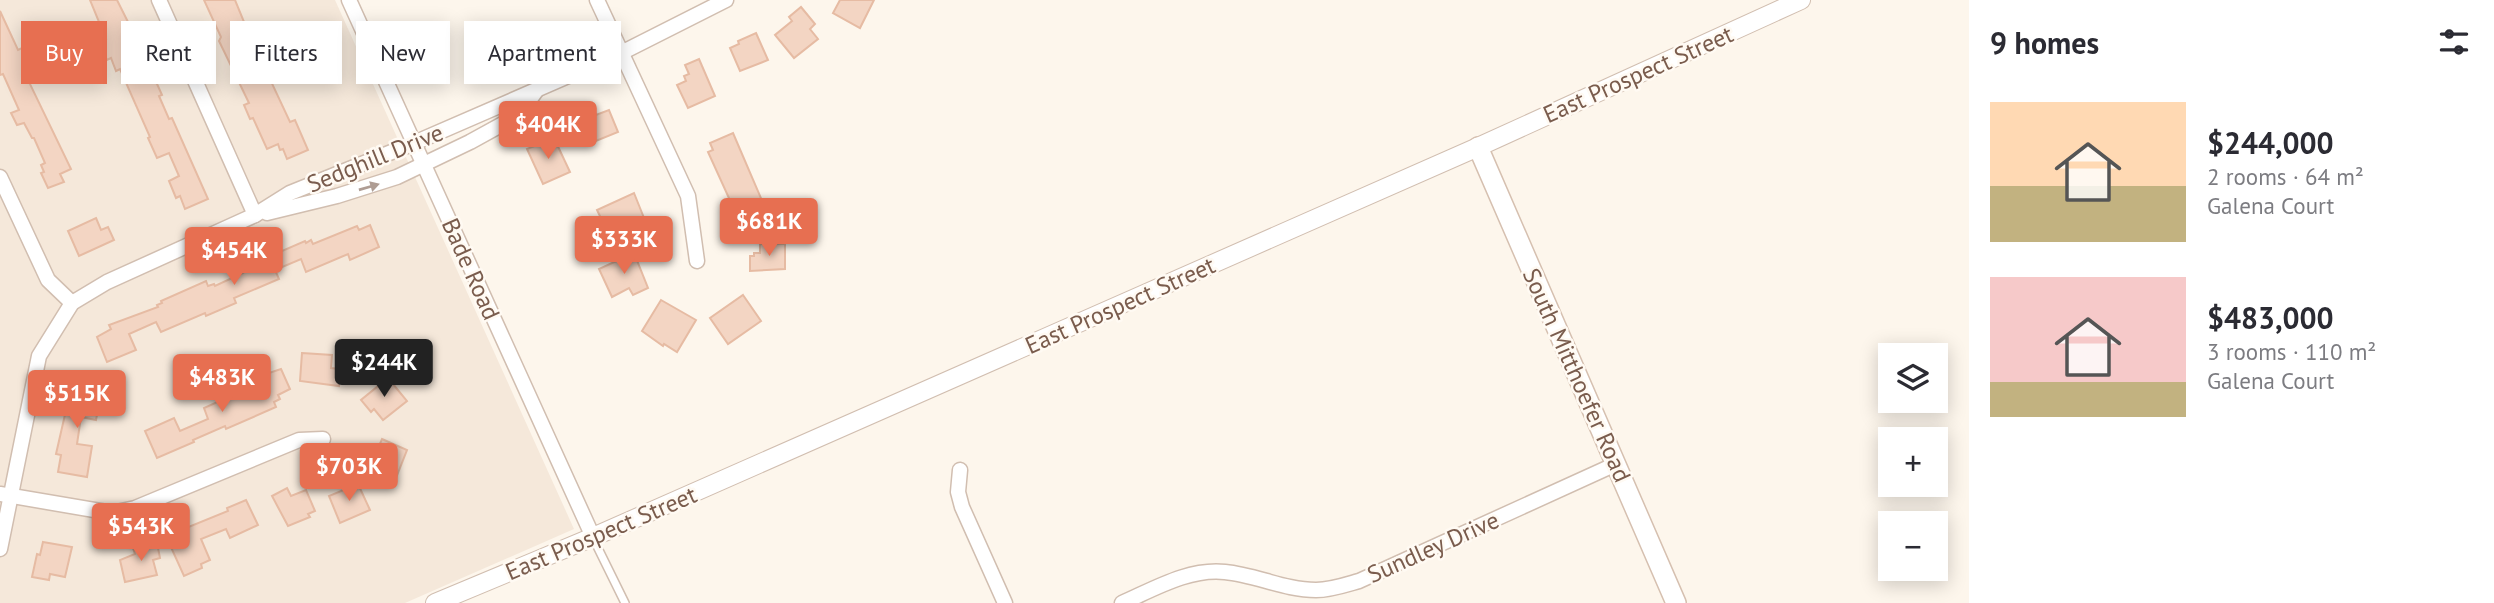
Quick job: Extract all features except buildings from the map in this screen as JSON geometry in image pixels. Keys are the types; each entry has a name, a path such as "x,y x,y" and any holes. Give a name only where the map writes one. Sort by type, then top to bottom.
{"main road":[{"name":"South Mitthoefer Road","path":"1478,147 1676,603"}],"street":[{"path":"159,0 255,215"},
{"name":"Bade Road","path":"349,0 593,537"},
{"path":"597,0 607,21"},
{"name":"Sedghill Drive","path":"621,53 726,0"},
{"name":"East Prospect Street","path":"435,603 593,537 1478,147 1801,0"},
{"path":"621,53 688,196 697,261"},
{"name":"Sedghill Drive","path":"72,303 107,282 255,215 290,193 414,144 549,84"},
{"name":"Sedghill Drive","path":"255,215 385,182 519,115 537,89"},
{"path":"0,177 48,280 72,303 40,356 5,495 0,549"},
{"path":"5,495 112,513 135,508 299,440 323,439"},
{"name":"Sundley Drive","path":"1122,603 1173,580 1207,572 1225,572 1298,589 1334,588 1359,581 1616,464"},
{"path":"960,470 958,492 962,507 1005,603"}],"lane":[{"path":"593,537 625,603"}],"shaded area":[{"path":"0,0 335,0 356,46 356,84 373,84 574,529 405,603 0,603"}]}
